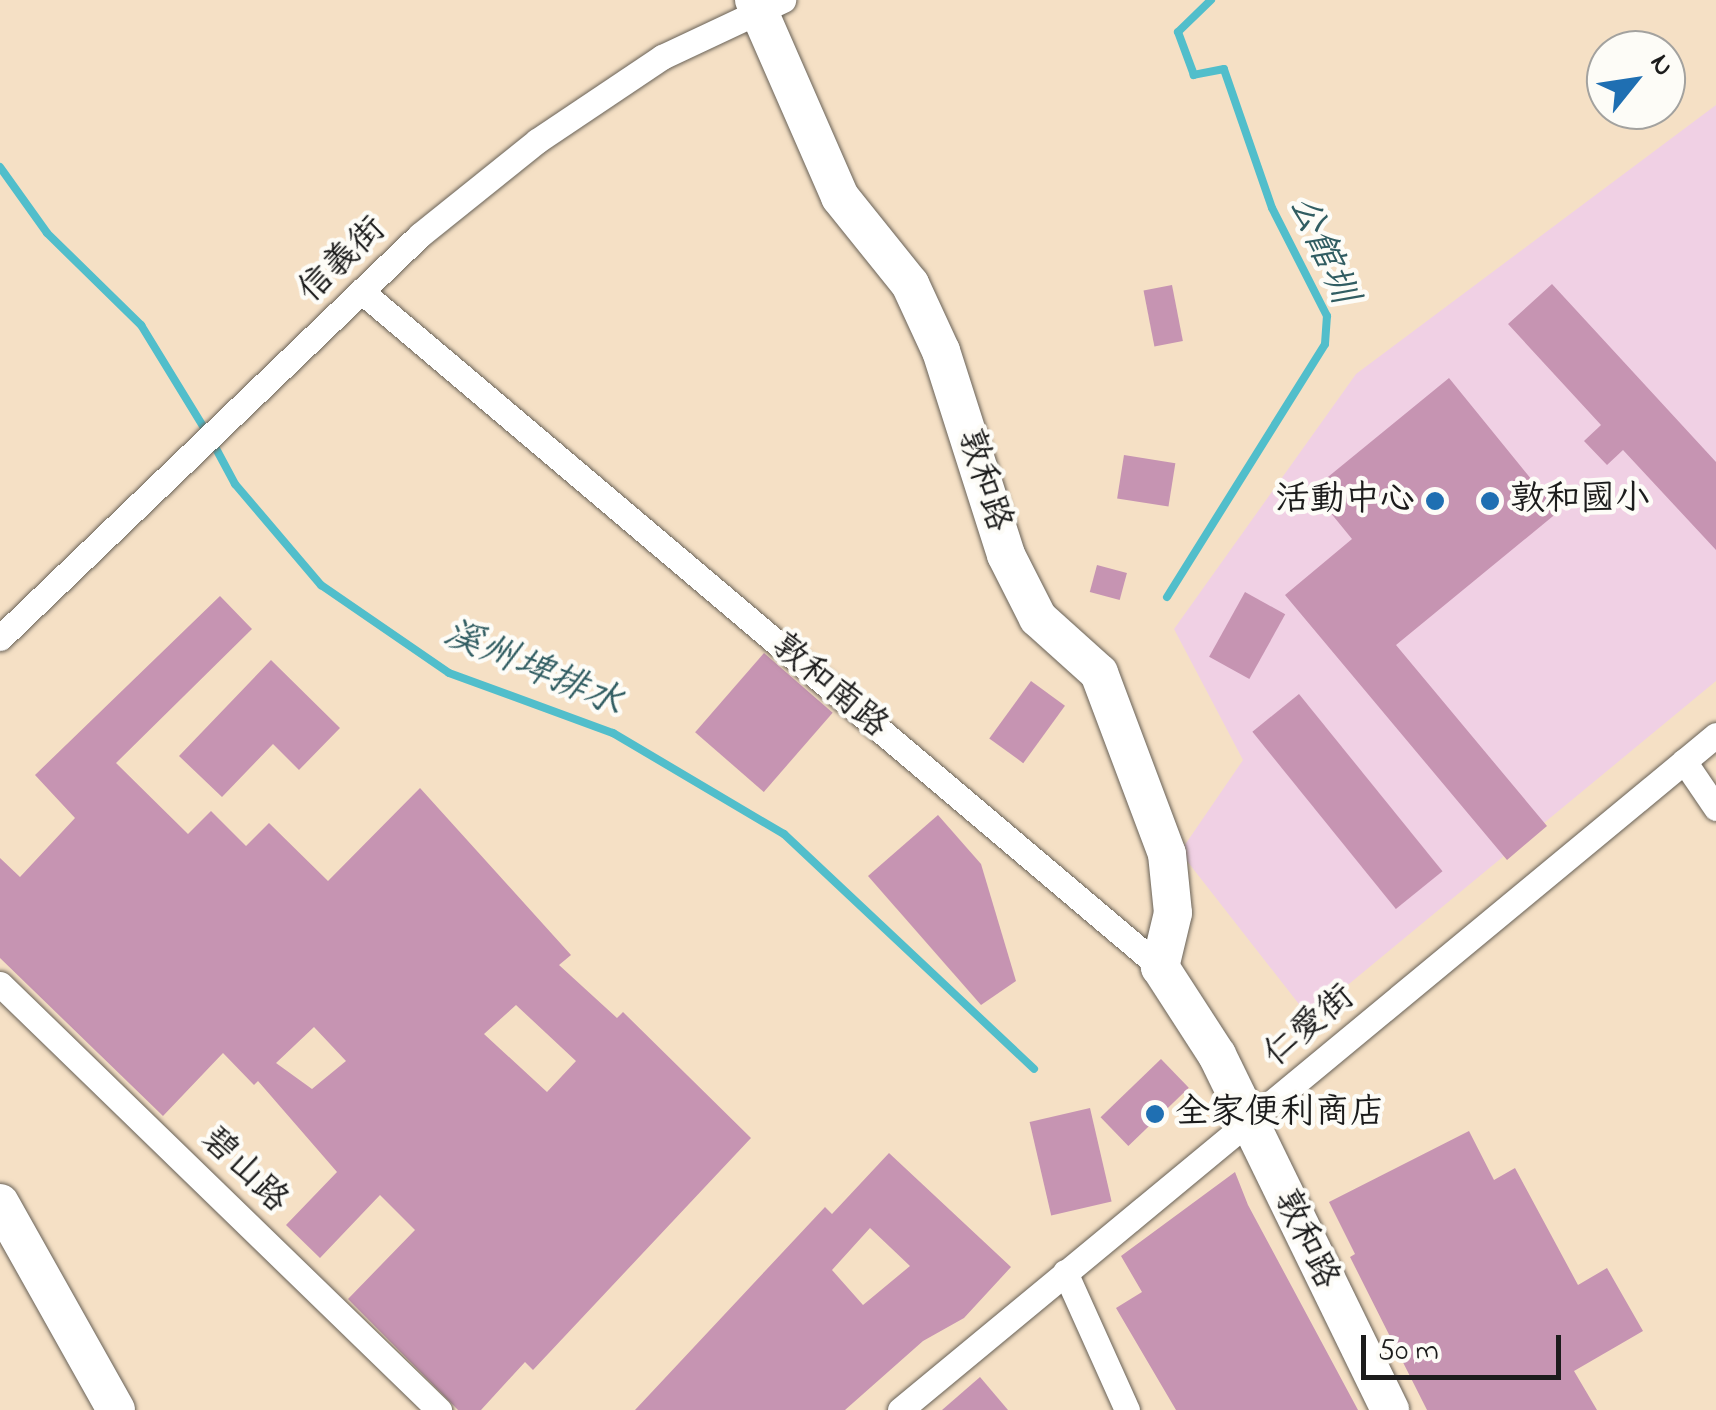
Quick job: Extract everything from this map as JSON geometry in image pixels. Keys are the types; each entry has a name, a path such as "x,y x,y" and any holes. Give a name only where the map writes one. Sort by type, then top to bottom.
{"street":[{"name":"信義街","path":"0,638 361,291 537,141 662,56 765,3"},
{"name":"敦和路","path":"765,3 840,197 910,284 941,350 1006,555 1038,618 1098,673 1167,854 1174,913 1160,967"},
{"name":"敦和南路","path":"361,291 1160,967 1217,1055 1250,1122"},
{"name":"仁愛街","path":"900,1410 1716,735"},
{"path":"1684,761 1716,808"},
{"name":"碧山路","path":"0,984 439,1410"},
{"name":"敦和路","path":"1250,1122 1390,1410"},
{"path":"0,1203 116,1410"},
{"path":"1065,1272 1127,1410"}],"shaded area":[{"name":"敦和國小","path":"1716,105 1716,681 1309,1017 1180,852 1243,760 1174,629 1356,374"}],"building":[{"path":"1552,284 1716,462 1716,550 1623,450 1607,465 1584,441 1601,425 1508,324"},
{"path":"1172,285 1183,341 1154,346 1144,291"},
{"path":"1449,378 1558,512 1396,645 1547,826 1507,860 1285,595 1352,539 1312,490"},
{"path":"1124,455 1175,463 1168,507 1117,498"},
{"path":"1097,565 1127,573 1120,600 1090,592"},
{"path":"1245,592 1285,614 1249,679 1209,657"},
{"path":"220,596 252,629 116,763 188,834 211,811 246,846 269,823 328,881 420,788 571,955 559,965 617,1018 623,1012 751,1138 533,1370 525,1362 481,1410 458,1410 348,1299 415,1230 380,1195 320,1258 286,1225 337,1172 258,1081 254,1085 223,1053 163,1116 0,958 0,858 20,877 75,818 35,775","holes":["516,1005 576,1061 547,1092 484,1034","314,1027 346,1061 312,1089 276,1063"]},
{"path":"764,653 833,713 764,792 695,732"},
{"path":"271,660 340,728 299,770 273,744 222,797 179,756"},
{"path":"1031,681 1065,706 1023,763 989,738"},
{"path":"1299,694 1442,871 1396,909 1252,732"},
{"path":"938,815 981,864 1016,981 981,1005 868,876"},
{"path":"1161,1059 1189,1088 1128,1146 1101,1117"},
{"path":"1090,1108 1112,1202 1051,1215 1030,1122"},
{"path":"1469,1131 1494,1180 1515,1168 1578,1285 1607,1268 1643,1331 1574,1371 1597,1410 1427,1410 1350,1257 1355,1254 1329,1202"},
{"path":"889,1153 1011,1267 964,1318 923,1341 845,1410 635,1410 825,1207 832,1214","holes":["870,1228 910,1266 863,1305 832,1270"]},
{"path":"1235,1172 1248,1205 1358,1410 1176,1410 1116,1308 1142,1292 1121,1256"},
{"path":"980,1377 1008,1410 942,1410"}],"waterway":[{"name":"公館圳","path":"1167,597 1325,344 1327,316 1272,208 1224,69 1194,75 1178,32 1211,0"},
{"name":"溪州埤排水","path":"0,167 47,233 141,325 206,431"},
{"name":"溪州埤排水","path":"213,443 235,484 321,585 449,673 613,733 784,834 1034,1069"}],"place":[{"name":"活動中心","path":"1435,501"},
{"name":"敦和國小","path":"1490,501"},
{"name":"全家便利商店","path":"1155,1114"}]}
